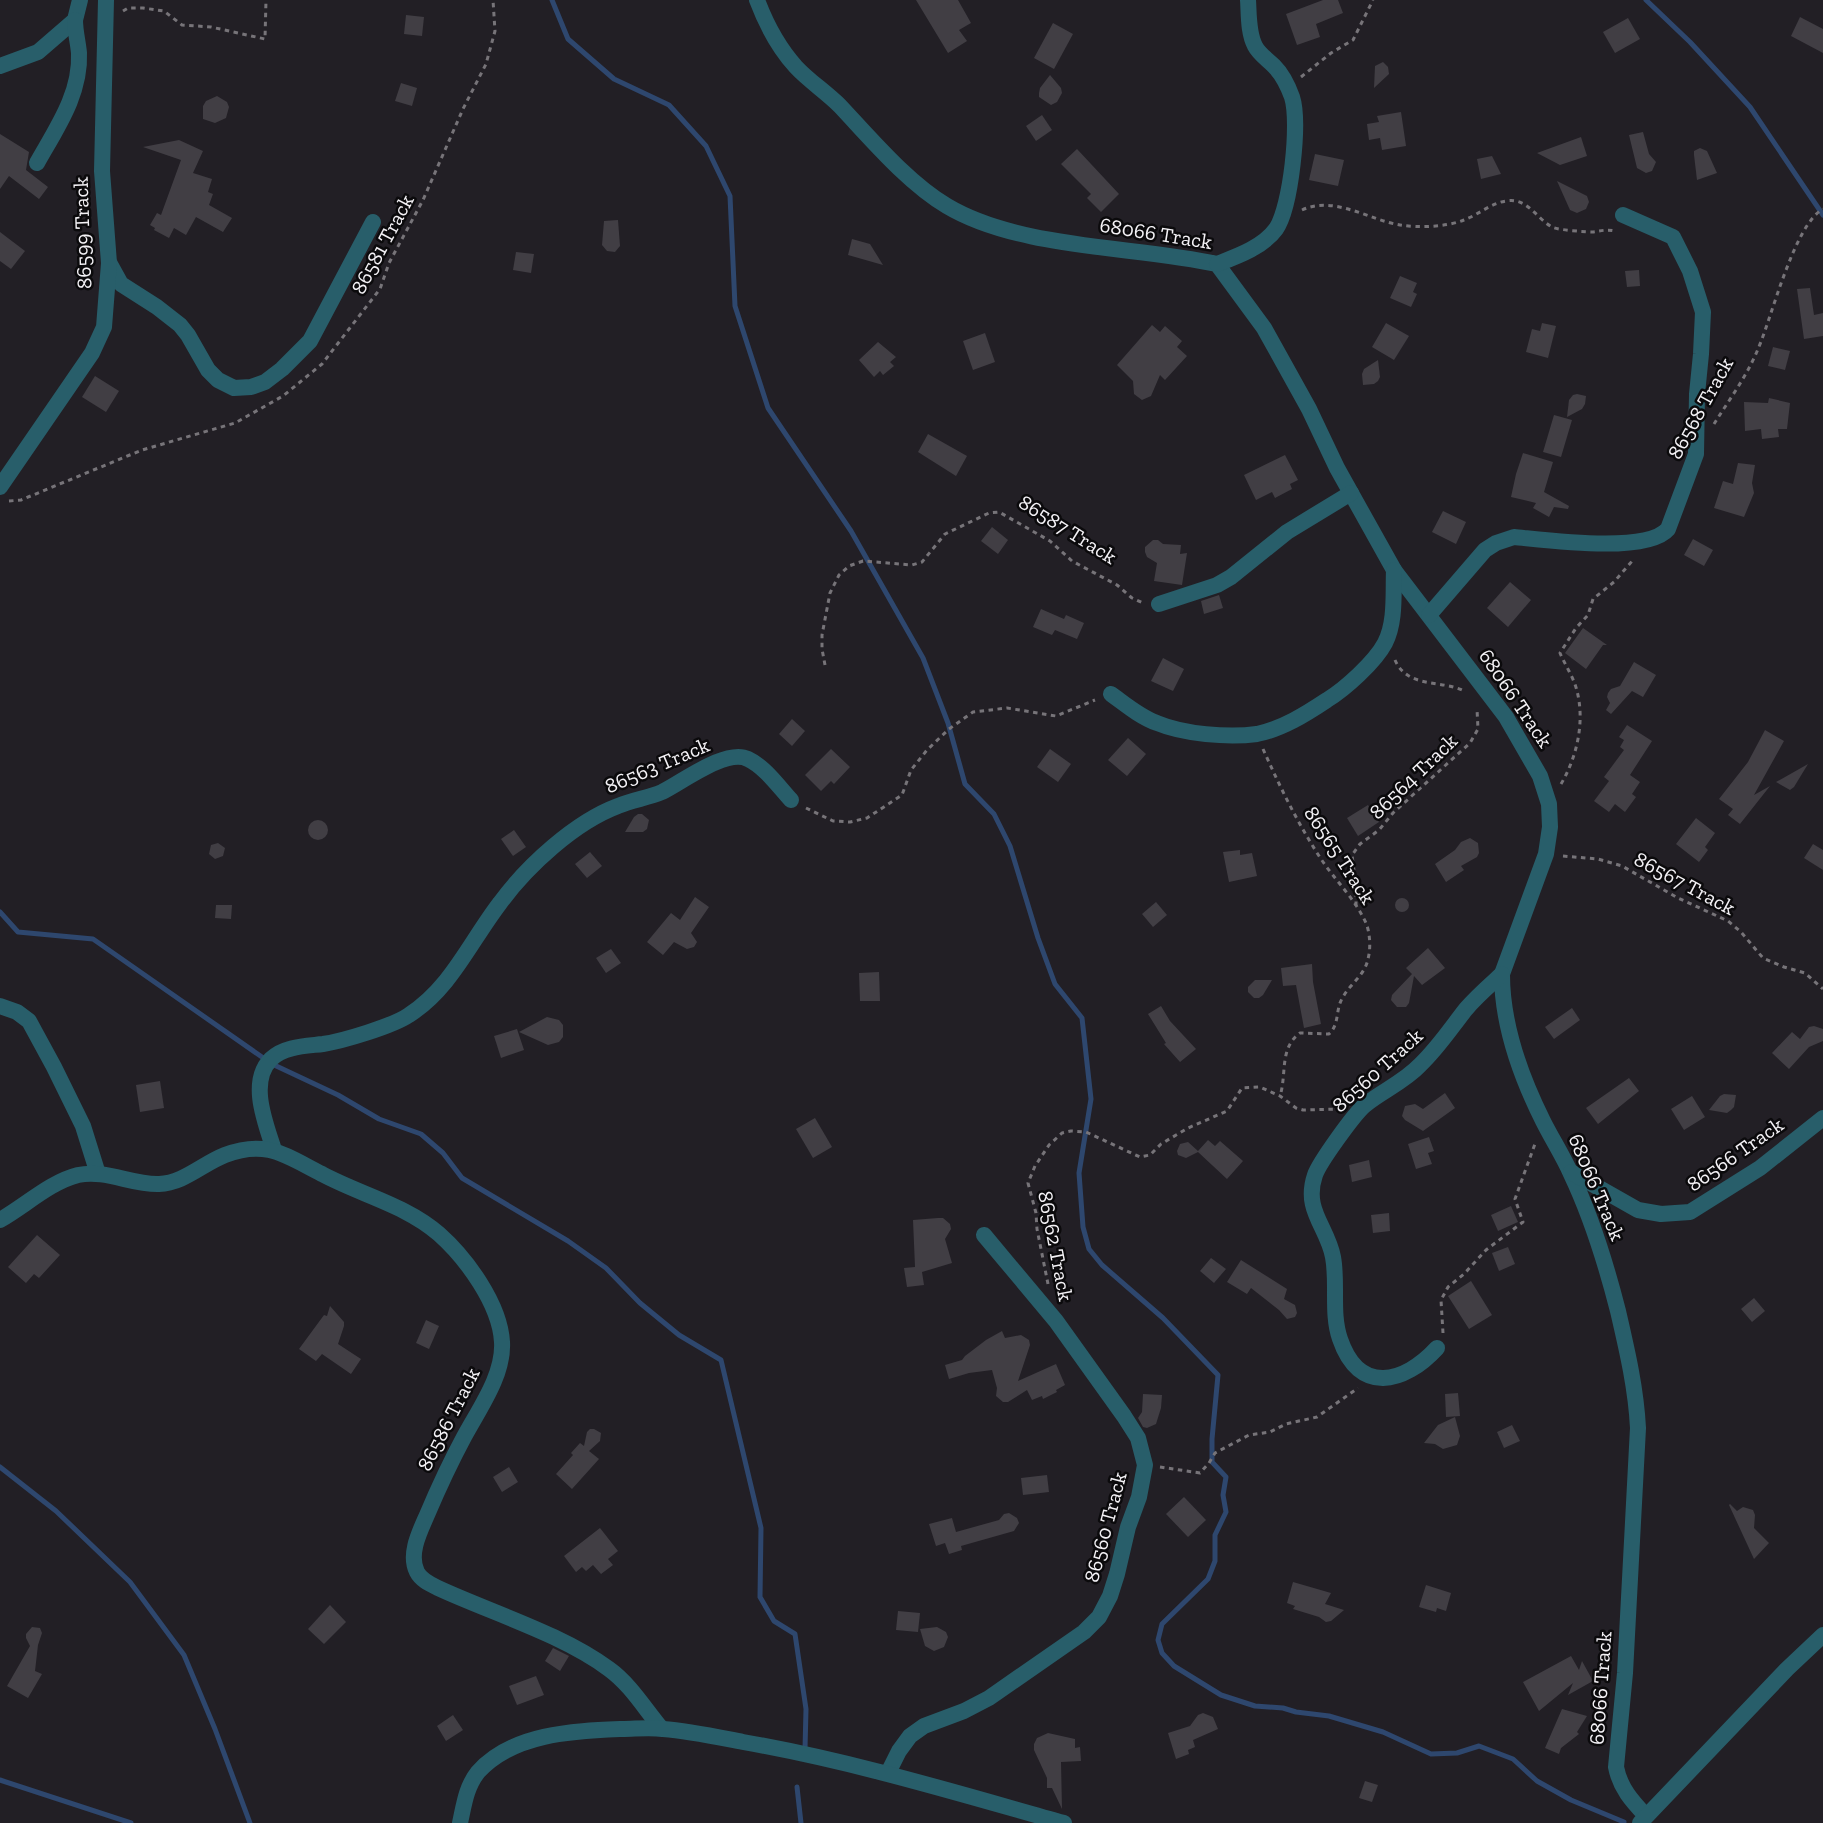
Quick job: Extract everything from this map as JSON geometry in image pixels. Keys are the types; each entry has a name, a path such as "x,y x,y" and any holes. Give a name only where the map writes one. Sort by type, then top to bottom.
{"street":[{"path":"37,163 66,111 76,81 79,53 75,20 80,0"},
{"name":"86599 Track","path":"0,487 92,353 104,327 109,263 102,171 106,0"},
{"name":"68066 Track","path":"757,0 768,28 796,66 834,100 919,186 947,206 995,226 1048,239 1186,257 1218,264 1264,328 1394,570 1506,717 1540,776 1549,804 1550,827 1546,854 1502,974 1504,1009 1513,1041 1542,1120 1571,1172 1592,1222 1628,1351 1637,1405 1638,1428 1625,1673 1616,1767 1618,1777 1643,1820"},
{"path":"1218,264 1246,253 1276,229 1283,213 1290,184 1295,132 1294,110 1281,74 1255,46 1248,0"},
{"path":"0,66 38,52 75,20"},
{"path":"109,263 121,284 158,307 180,325 208,370 218,380 234,388 251,387 265,382 282,369 310,340 373,222"},
{"name":"86568 Track","path":"1622,224 1673,237 1682,251 1695,284 1702,312 1696,454 1668,529 1653,538"},
{"path":"1159,604 1207,589 1231,577 1287,532 1351,493"},
{"path":"1429,615 1485,550 1506,538 1598,545 1653,538"},
{"path":"1111,694 1144,717 1180,730 1209,735 1256,734 1274,729 1339,693 1385,643 1390,627 1394,570"},
{"name":"86563 Track","path":"274,1150 260,1093 263,1072 272,1058 291,1049 323,1044 385,1026 408,1016 442,988 507,894 539,861 576,829 618,806 663,791 698,770 734,758 749,759 791,800"},
{"name":"86560 Track","path":"1371,1378 1355,1365 1340,1338 1337,1323 1335,1267 1331,1248 1314,1211 1312,1200 1315,1174 1342,1132 1364,1106 1418,1068 1476,998 1502,974"},
{"path":"0,1006 17,1012 29,1022 83,1126 98,1174"},
{"name":"86566 Track","path":"1571,1172 1638,1210 1661,1214 1690,1212 1760,1168 1823,1118"},
{"name":"86586 Track","path":"0,1220 68,1179 86,1174 98,1174 145,1184 162,1184 188,1176 226,1155 254,1148 274,1150 329,1178 399,1208 418,1218 439,1234 458,1254 480,1284 499,1323 502,1342 498,1369 441,1481 417,1538 414,1557 417,1574 438,1588 544,1633 610,1670 632,1692 661,1728"},
{"path":"984,1235 1056,1322 1124,1416 1138,1438 1145,1465"},
{"path":"1371,1378 1385,1379 1401,1375 1426,1361 1437,1348"},
{"name":"86560 Track","path":"888,1773 910,1736 924,1726 964,1711 989,1698 1084,1632 1099,1617 1110,1596 1117,1574 1145,1465"},
{"path":"1643,1820 1787,1669 1823,1635"},
{"path":"460,1823 472,1780 493,1760 513,1748 533,1740 559,1734 661,1728 776,1748 888,1773 1064,1823"}],"path":[{"path":"105,19 128,8 143,8 164,11 182,25 211,27 265,39 266,0"},
{"name":"86581 Track","path":"0,501 21,500 142,450 235,423 283,396 322,364 380,289 389,263 423,200 463,109 486,64 495,31 493,0"},
{"path":"1286,85 1353,40 1373,0"},
{"path":"1299,212 1318,205 1351,208 1398,224 1412,226 1451,224 1465,220 1504,201 1516,200 1534,210 1553,228 1561,230 1586,232 1622,224"},
{"name":"86568 Track","path":"1714,424 1759,348 1800,236 1810,220 1823,209"},
{"name":"86587 Track","path":"825,665 822,635 830,593 839,575 849,567 863,561 912,565 922,562 945,534 989,513 999,512 1050,541 1072,561 1117,585 1144,604 1159,604"},
{"path":"1549,804 1572,766 1581,725 1577,690 1560,653 1576,628 1588,615 1593,599 1614,582 1653,538"},
{"path":"1385,643 1403,673 1416,680 1461,689 1468,695"},
{"path":"791,800 833,821 850,822 867,818 902,795 911,771 927,750 951,727 973,712 1007,708 1056,716 1111,694"},
{"name":"86564 Track","path":"1356,906 1352,855 1360,844 1379,830 1393,813 1470,743 1478,729 1478,711 1474,702"},
{"name":"86565 Track","path":"1256,734 1300,826 1356,906 1367,924 1370,938 1368,960 1363,972 1341,998 1335,1029 1329,1034 1300,1033 1292,1038 1287,1049 1280,1095"},
{"name":"86567 Track","path":"1546,854 1598,859 1622,866 1678,898 1728,921 1741,932 1763,958 1784,968 1805,972 1823,989"},
{"name":"86562 Track","path":"1049,1287 1028,1183 1035,1166 1049,1145 1062,1133 1086,1132 1140,1157 1150,1155 1161,1144 1188,1128 1227,1111 1242,1088 1260,1087 1280,1095 1296,1108 1303,1110 1364,1106"},
{"path":"1437,1348 1443,1336 1441,1300 1448,1287 1464,1274 1486,1250 1523,1222 1515,1199 1542,1120"},
{"name":"86560 Track","path":"1145,1465 1200,1473 1215,1453 1249,1436 1270,1432 1286,1424 1317,1416 1371,1378"}],"building":[{"path":"916,0 958,0 971,23 959,30 967,41 948,53"},
{"path":"1323,0 1338,0 1343,13 1316,24 1320,37 1297,45 1286,14"},
{"path":"406,15 424,17 422,36 404,34"},
{"path":"1800,17 1823,29 1823,53 1791,36"},
{"path":"1628,18 1640,39 1615,53 1603,32"},
{"path":"1053,23 1073,34 1054,69 1034,58"},
{"path":"1383,62 1388,67 1389,74 1374,88 1375,66"},
{"path":"1050,75 1061,88 1062,93 1057,102 1051,105 1039,97 1040,88"},
{"path":"401,83 417,88 412,106 395,101"},
{"path":"217,96 227,102 229,107 226,118 215,123 203,119 203,106 206,101"},
{"path":"1401,112 1406,146 1382,150 1380,138 1369,140 1367,124 1379,122 1377,116"},
{"path":"1042,115 1052,130 1036,141 1026,126"},
{"path":"1643,132 1649,154 1656,162 1652,171 1646,173 1637,168 1629,135"},
{"path":"0,134 29,152 26,170 48,187 39,199 9,176 0,189"},
{"path":"1581,137 1587,156 1560,165 1537,153"},
{"path":"179,140 203,151 193,173 212,179 208,192 213,194 209,205 232,218 223,232 196,217 186,235 174,228 169,238 154,230 155,228 150,225 157,213 161,215 181,160 143,147"},
{"path":"1700,148 1707,151 1717,173 1697,180 1694,151"},
{"path":"1077,149 1119,194 1101,212 1087,198 1091,194 1061,164"},
{"path":"1315,154 1344,160 1338,186 1309,180"},
{"path":"1492,156 1501,174 1481,179 1477,159"},
{"path":"1557,181 1587,196 1589,202 1586,209 1577,213 1570,210"},
{"path":"618,220 620,246 615,252 607,251 602,245 604,221"},
{"path":"0,232 25,251 11,269 0,261"},
{"path":"852,239 870,244 883,265 848,255"},
{"path":"516,252 534,254 531,273 513,270"},
{"path":"1639,270 1640,286 1627,287 1625,271"},
{"path":"1400,276 1417,283 1413,292 1417,294 1411,307 1390,298"},
{"path":"1810,288 1814,315 1823,313 1823,336 1804,339 1797,289"},
{"path":"1386,323 1409,336 1394,360 1372,347"},
{"path":"1542,323 1556,326 1548,358 1526,352 1532,329 1540,331"},
{"path":"1152,325 1160,332 1165,326 1182,341 1177,347 1187,356 1165,380 1160,375 1151,396 1142,400 1134,394 1133,381 1117,365"},
{"path":"985,333 995,362 973,370 963,341"},
{"path":"878,342 896,357 890,362 894,366 883,375 880,371 874,377 859,360"},
{"path":"1773,347 1790,351 1785,370 1768,366"},
{"path":"1378,360 1380,377 1378,381 1374,384 1363,385 1364,369"},
{"path":"95,376 119,391 106,412 82,397"},
{"path":"1577,394 1586,396 1585,404 1582,409 1567,417 1569,400"},
{"path":"1769,398 1790,403 1787,429 1778,429 1779,437 1762,439 1761,429 1745,431 1744,402 1768,403"},
{"path":"1554,415 1572,420 1561,457 1543,452"},
{"path":"928,434 967,456 956,476 918,452"},
{"path":"1523,453 1553,462 1544,492 1569,506 1568,509 1554,507 1549,517 1533,508 1536,503 1511,497"},
{"path":"1285,455 1298,480 1290,484 1292,489 1275,498 1272,492 1256,500 1244,475"},
{"path":"1738,463 1755,465 1752,483 1754,493 1744,517 1714,508 1723,481 1733,484"},
{"path":"1443,511 1466,522 1456,544 1432,532"},
{"path":"992,527 1008,540 998,554 981,541"},
{"path":"1693,539 1713,550 1704,566 1684,555"},
{"path":"1153,540 1158,540 1163,544 1181,545 1180,554 1187,553 1182,585 1154,581 1157,563 1147,557 1145,552 1145,547"},
{"path":"1510,582 1531,600 1508,627 1487,608"},
{"path":"1219,595 1223,608 1204,614 1201,601"},
{"path":"1041,609 1064,619 1066,615 1084,623 1077,639 1055,630 1052,635 1033,627"},
{"path":"1583,628 1607,645 1603,645 1586,669 1565,653"},
{"path":"1163,658 1184,669 1173,691 1151,681"},
{"path":"1634,662 1656,675 1643,697 1632,691 1611,714 1606,710 1610,703 1608,693 1611,689 1620,686"},
{"path":"792,719 805,731 792,746 779,734"},
{"path":"1627,725 1652,741 1630,775 1640,782 1632,794 1636,797 1625,812 1615,804 1609,812 1594,801 1609,781 1604,777 1624,750 1620,747 1624,740 1619,737"},
{"path":"1765,730 1784,741 1754,795 1770,786 1740,824 1728,815 1733,809 1719,799 1748,762"},
{"path":"1128,738 1146,754 1127,776 1108,760"},
{"path":"831,749 850,767 834,784 831,781 821,791 805,775"},
{"path":"1050,749 1071,764 1058,782 1037,767"},
{"path":"1808,764 1790,790 1776,782"},
{"path":"1368,805 1379,822 1358,836 1347,818"},
{"path":"642,814 649,820 647,829 643,832 625,832 634,817"},
{"path":"1696,818 1715,833 1705,847 1708,850 1699,862 1676,844"},
{"path":"318,820 325,823 328,830 325,837 318,840 311,837 308,830 311,823"},
{"path":"514,830 526,847 513,856 501,839"},
{"path":"1470,838 1478,843 1477,857 1461,866 1464,870 1446,882 1435,864 1455,850 1461,842"},
{"path":"218,843 225,848 223,856 215,859 209,854 211,845"},
{"path":"1813,844 1823,850 1823,870 1804,858"},
{"path":"1240,850 1240,855 1252,853 1257,876 1229,882 1223,852"},
{"path":"590,852 602,866 587,878 575,864"},
{"path":"695,897 709,907 691,933 697,942 694,947 687,949 674,942 663,955 647,942 671,913 680,920"},
{"path":"1399,898 1405,898 1409,905 1405,912 1399,912 1395,908 1395,902"},
{"path":"1156,902 1167,915 1153,927 1142,914"},
{"path":"216,905 232,905 231,919 215,918"},
{"path":"1428,948 1445,968 1422,985 1414,976 1409,1003 1406,1007 1397,1007 1391,1000 1392,995 1412,974 1406,968"},
{"path":"611,949 621,963 606,973 596,958"},
{"path":"1312,964 1321,1024 1304,1028 1296,985 1283,986 1281,968"},
{"path":"879,972 880,1001 860,1001 859,973"},
{"path":"1255,980 1272,980 1259,998 1254,998 1248,992 1248,987"},
{"path":"1161,1006 1170,1021 1196,1049 1180,1062 1164,1044 1166,1043 1148,1014"},
{"path":"1572,1008 1580,1020 1554,1039 1545,1027"},
{"path":"547,1017 559,1020 563,1025 563,1037 559,1042 548,1045 519,1032"},
{"path":"1809,1027 1823,1029 1823,1041 1809,1047 1789,1069 1772,1053 1792,1032 1800,1039"},
{"path":"517,1029 524,1050 501,1058 494,1036"},
{"path":"1629,1078 1639,1091 1598,1124 1586,1108"},
{"path":"160,1081 164,1108 140,1112 136,1085"},
{"path":"1445,1093 1455,1108 1423,1131 1402,1116 1405,1106 1415,1104 1423,1109"},
{"path":"1736,1095 1734,1107 1727,1113 1709,1110 1720,1096"},
{"path":"1692,1096 1705,1117 1684,1130 1671,1109"},
{"path":"815,1118 832,1147 813,1158 796,1129"},
{"path":"1429,1137 1434,1151 1428,1153 1432,1164 1416,1169 1408,1144"},
{"path":"1208,1140 1215,1146 1220,1141 1243,1161 1227,1179 1198,1152 1186,1158 1178,1155 1180,1144 1188,1142 1198,1151"},
{"path":"1369,1160 1372,1177 1352,1182 1349,1165"},
{"path":"1511,1206 1518,1222 1498,1231 1491,1215"},
{"path":"1389,1213 1390,1231 1373,1233 1371,1215"},
{"path":"943,1218 950,1224 951,1229 945,1239 952,1263 922,1272 924,1285 907,1287 904,1268 915,1267 913,1220"},
{"path":"37,1235 60,1255 39,1278 34,1274 26,1283 8,1267"},
{"path":"1508,1247 1515,1264 1499,1271 1492,1253"},
{"path":"1211,1258 1226,1269 1214,1283 1200,1271"},
{"path":"1241,1260 1287,1289 1284,1299 1295,1305 1297,1313 1295,1317 1287,1319 1251,1288 1247,1294 1227,1282"},
{"path":"1471,1281 1492,1315 1469,1329 1448,1296"},
{"path":"1754,1298 1765,1311 1752,1322 1741,1309"},
{"path":"330,1306 344,1322 338,1344 361,1359 351,1374 322,1354 316,1361 299,1349 324,1315 327,1316"},
{"path":"426,1320 439,1326 429,1349 416,1343"},
{"path":"1002,1331 1005,1338 1021,1335 1029,1340 1030,1345 1018,1381 1056,1364 1065,1385 1043,1399 1042,1396 1032,1400 1027,1390 1008,1402 1003,1402 996,1396 997,1388 992,1370 949,1379 945,1365 962,1360 986,1340"},
{"path":"1458,1393 1460,1416 1446,1417 1445,1394"},
{"path":"1143,1394 1162,1395 1156,1424 1147,1428 1143,1427 1138,1418 1142,1412"},
{"path":"1455,1417 1460,1436 1457,1445 1443,1449 1435,1444 1424,1443 1438,1425"},
{"path":"1512,1425 1520,1441 1504,1448 1497,1432"},
{"path":"590,1429 601,1433 600,1441 589,1451 599,1459 572,1489 556,1474 573,1455 571,1453 580,1443 584,1446 587,1432"},
{"path":"509,1467 518,1482 502,1492 493,1477"},
{"path":"1047,1475 1049,1492 1023,1495 1021,1478"},
{"path":"1184,1497 1206,1520 1188,1537 1166,1514"},
{"path":"1729,1505 1737,1511 1743,1507 1753,1510 1754,1528 1769,1543 1754,1559"},
{"path":"1009,1513 1017,1518 1019,1523 1014,1531 961,1546 962,1550 949,1554 945,1543 936,1546 929,1524 952,1518 956,1532 999,1520 1004,1514"},
{"path":"600,1528 618,1551 608,1559 613,1565 601,1574 593,1565 586,1571 582,1567 576,1572 564,1556"},
{"path":"1293,1582 1331,1593 1325,1604 1344,1610 1331,1621 1326,1622 1319,1617 1293,1609 1295,1606 1287,1603"},
{"path":"1426,1585 1451,1593 1446,1611 1437,1608 1436,1612 1419,1607"},
{"path":"330,1605 346,1622 324,1644 308,1629"},
{"path":"898,1611 920,1613 918,1632 896,1630"},
{"path":"32,1627 40,1628 42,1633 35,1671 42,1674 28,1698 7,1686 30,1646 26,1634"},
{"path":"937,1627 946,1632 948,1637 944,1647 934,1651 925,1646 920,1629"},
{"path":"553,1648 569,1656 560,1671 545,1661"},
{"path":"1571,1656 1579,1670 1582,1661 1593,1681 1568,1695 1573,1683 1539,1711 1523,1682"},
{"path":"536,1676 544,1695 517,1705 509,1686"},
{"path":"1562,1709 1587,1716 1577,1732 1579,1734 1561,1748 1559,1754 1545,1748"},
{"path":"1203,1713 1213,1717 1218,1729 1193,1740 1195,1747 1188,1750 1189,1754 1176,1759 1168,1733 1190,1726 1198,1715"},
{"path":"453,1715 463,1730 446,1741 437,1726"},
{"path":"1048,1733 1075,1739 1075,1748 1080,1747 1081,1761 1061,1762 1062,1809 1052,1788 1047,1788 1047,1778 1034,1750 1037,1738"},
{"path":"1365,1781 1378,1785 1372,1802 1359,1798"}],"waterway":[{"path":"552,0 568,39 614,79 669,105 706,146 730,196 735,306 768,408 851,531 923,658 948,723 965,784 994,814 1010,846 1038,938 1055,984 1082,1018 1091,1099 1079,1173 1083,1227 1089,1249 1102,1265 1163,1318 1218,1375 1212,1462 1226,1477 1223,1495 1226,1512 1215,1535 1215,1561 1208,1579 1162,1624 1158,1640 1162,1653 1174,1666 1221,1695 1255,1706 1329,1716 1383,1732 1431,1754 1457,1753 1479,1746 1513,1759 1537,1781 1571,1800 1624,1822"},
{"path":"1646,0 1690,42 1750,107 1823,215"},
{"path":"0,912 18,932 93,939 272,1064 338,1095 379,1119 421,1134 443,1153 462,1178 568,1241 606,1268 640,1303 679,1335 721,1360 761,1528 760,1597 774,1621 795,1634 806,1709 805,1749"},
{"path":"0,1467 56,1511 130,1582 184,1655 250,1823"},
{"path":"0,1780 131,1823"},
{"path":"797,1787 801,1823"}]}
